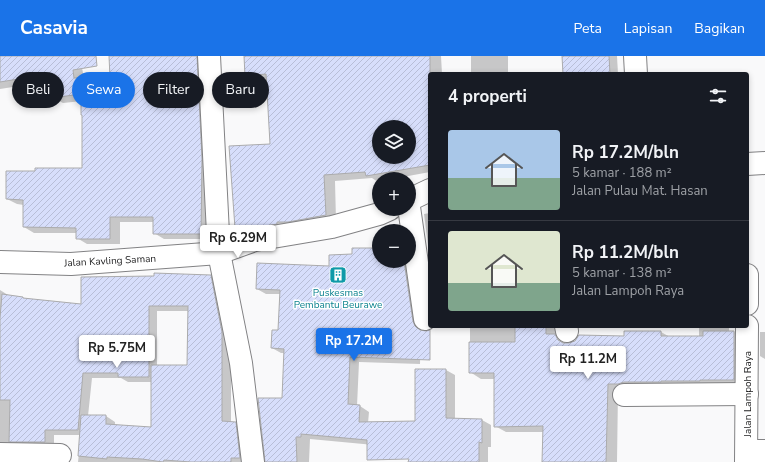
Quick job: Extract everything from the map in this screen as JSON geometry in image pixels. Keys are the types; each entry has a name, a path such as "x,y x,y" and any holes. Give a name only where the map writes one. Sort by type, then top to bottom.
{"street":[{"path":"209,56 219,253 241,363 253,462"},
{"path":"635,56 636,72"},
{"path":"749,164 765,163"},
{"path":"416,197 428,191"},
{"name":"Jalan Kavling Saman","path":"0,262 71,264 219,253 255,240 332,227 372,216"},
{"path":"410,216 425,319"},
{"path":"749,278 765,277"},
{"name":"Jalan Lampoh Raya","path":"747,328 747,394 753,455"},
{"path":"624,394 747,394"},
{"path":"0,454 60,455"}],"building":[{"path":"0,56 96,56 97,66 73,70 72,95 64,96 64,72 12,72 12,80 0,82"},
{"path":"109,56 197,56 198,72 143,72 143,108 200,108 202,159 201,234 153,234 153,217 110,217 110,239 76,239 76,228 23,227 23,200 6,199 6,171 35,171 35,168 82,168 81,108 135,108 135,72 110,72"},
{"path":"244,56 430,56 430,72 428,72 428,165 389,172 372,172 372,175 366,176 365,172 324,175 326,215 288,222 277,222 277,224 265,226 235,228 229,146 270,144 268,108 269,72 245,72"},
{"path":"562,56 609,56 610,72 563,72"},
{"path":"352,248 372,248 372,268 405,268 415,326 420,330 430,330 430,360 350,357 348,404 360,405 359,422 415,421 415,369 446,369 446,418 482,419 482,443 479,442 479,462 408,462 409,459 367,460 367,440 301,434 301,437 296,437 297,462 265,462 258,398 282,398 284,349 271,348 272,330 278,330 280,290 256,289 257,263 329,266 329,255 352,254"},
{"path":"154,273 211,275 222,332 222,421 236,422 240,458 231,458 231,462 164,460 163,462 142,459 107,457 107,459 78,456 81,415 106,415 106,424 151,427 151,365 187,365 188,306 149,306 149,377 118,377 118,373 83,373 78,430 45,430 45,442 9,442 10,400 0,400 0,318 2,294 23,298 81,304 81,277 154,276"},
{"path":"515,328 546,328 546,334 555,334 558,340 563,343 575,341 579,335 624,336 624,331 661,331 661,336 703,336 703,331 734,331 734,380 624,382 618,384 608,384 606,462 542,462 543,426 494,427 494,373 469,373 469,342 515,342"}],"place":[{"name":"Puskesmas Pembantu Beurawe","path":"338,275"}]}
